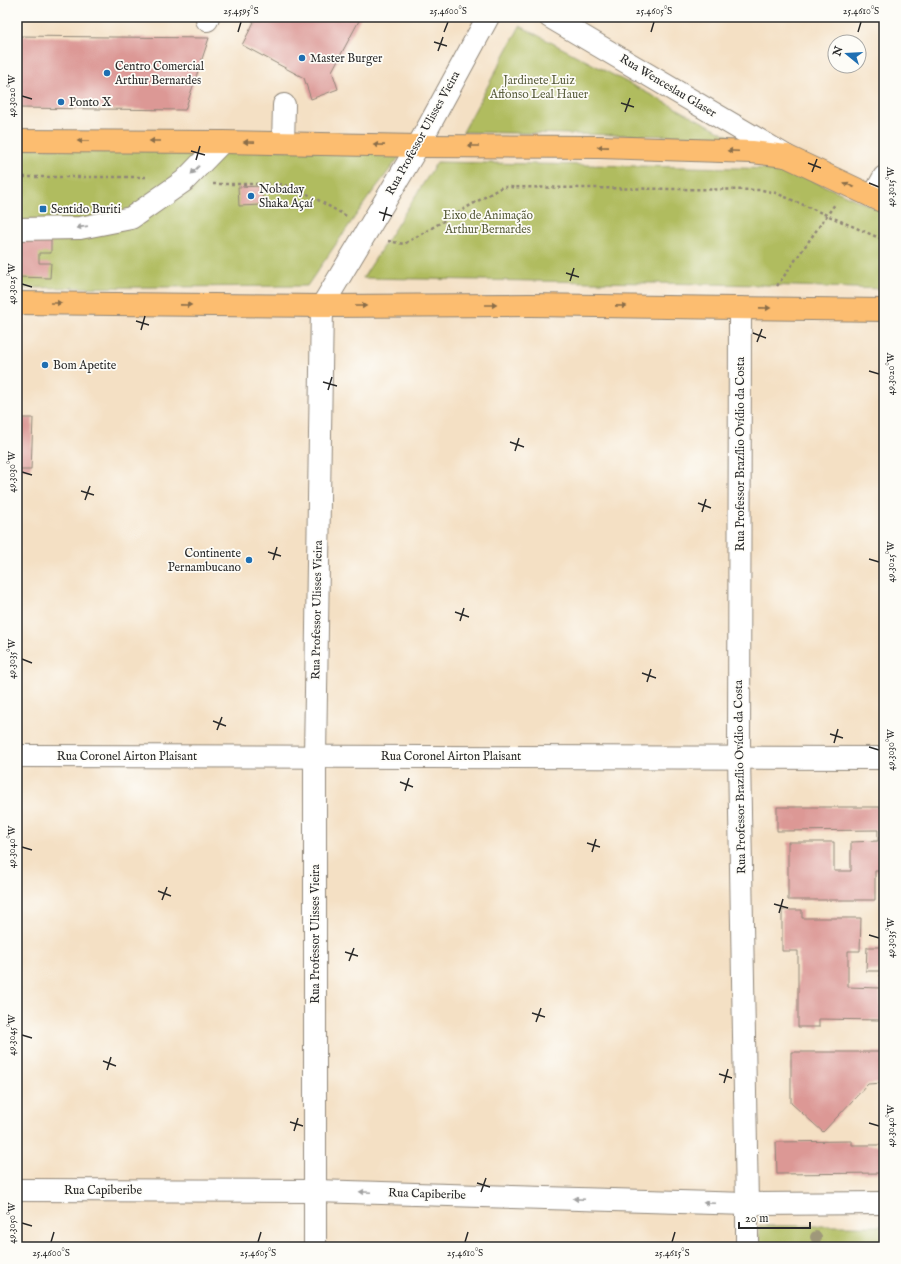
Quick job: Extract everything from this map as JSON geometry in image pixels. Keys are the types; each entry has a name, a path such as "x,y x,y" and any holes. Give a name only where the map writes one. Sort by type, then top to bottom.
{"main road":[{"path":"17,141 600,147 752,152 786,156 878,199"},
{"path":"17,303 322,306 530,305 884,310"}],"street":[{"name":"Rua Professor Ulisses Vieira","path":"315,1247 315,756 322,306 418,146 488,17"},
{"name":"Rua Wenceslau Glaser","path":"550,17 786,156"},
{"path":"283,143 284,105"},
{"path":"17,229 80,228 131,218 184,181 222,142"},
{"path":"878,199 884,177"},
{"name":"Rua Professor Brazílio Ovídio da Costa","path":"747,1247 748,1204 739,756 750,308"},
{"name":"Rua Coronel Airton Plaisant","path":"17,756 739,756 884,758"},
{"name":"Rua Capiberibe","path":"17,1190 315,1190 748,1204 884,1203"}],"path":[{"path":"17,177 150,177"},
{"path":"209,184 279,184 295,187 350,217"},
{"path":"750,308 827,216 848,185"},
{"path":"391,243 404,244 502,187 762,190 776,193 884,240"}],"green space":[{"name":"Jardinete Luiz Affonso Leal Hauer","path":"520,26 731,137 463,132"},
{"path":"17,148 404,151 368,198 307,286 17,288"},
{"name":"Eixo de Animação Arthur Bernardes","path":"437,162 786,169 884,212 884,289 764,285 363,278"},
{"path":"759,1226 884,1226 884,1247 759,1247"}],"building":[{"name":"Master Burger","path":"251,17 361,17 332,71 338,89 311,99 304,78 242,45 254,22 250,19"},
{"name":"Centro Comercial Arthur Bernardes","path":"17,36 209,38 185,110 17,108"},
{"name":"Nobaday Shaka Açaí","path":"262,186 263,205 239,206 238,187"},
{"path":"17,236 51,236 51,253 39,253 39,263 51,263 50,278 17,277"},
{"path":"17,418 33,418 31,470 17,470"},
{"path":"777,807 884,807 884,871 875,871 875,900 788,900 788,842 834,842 834,871 851,871 851,842 878,841 878,830 777,831"},
{"path":"782,910 802,910 802,918 861,918 860,951 848,951 848,987 880,988 881,1020 819,1019 819,1027 798,1027 798,951 782,951"},
{"path":"867,947 884,947 884,988 880,988 880,971 866,971"},
{"path":"791,1052 884,1052 884,1083 868,1084 823,1132 791,1103"},
{"path":"852,1141 852,1145 884,1145 884,1173 777,1174 776,1142"}],"place":[{"name":"Master Burger","path":"302,58"},
{"name":"Centro Comercial Arthur Bernardes","path":"107,73"},
{"name":"Ponto X","path":"61,102"},
{"name":"Nobaday Shaka Açaí","path":"251,196"},
{"name":"Sentido Buriti","path":"43,209"},
{"name":"Bom Apetite","path":"45,365"},
{"name":"Continente Pernambucano","path":"249,560"}]}
